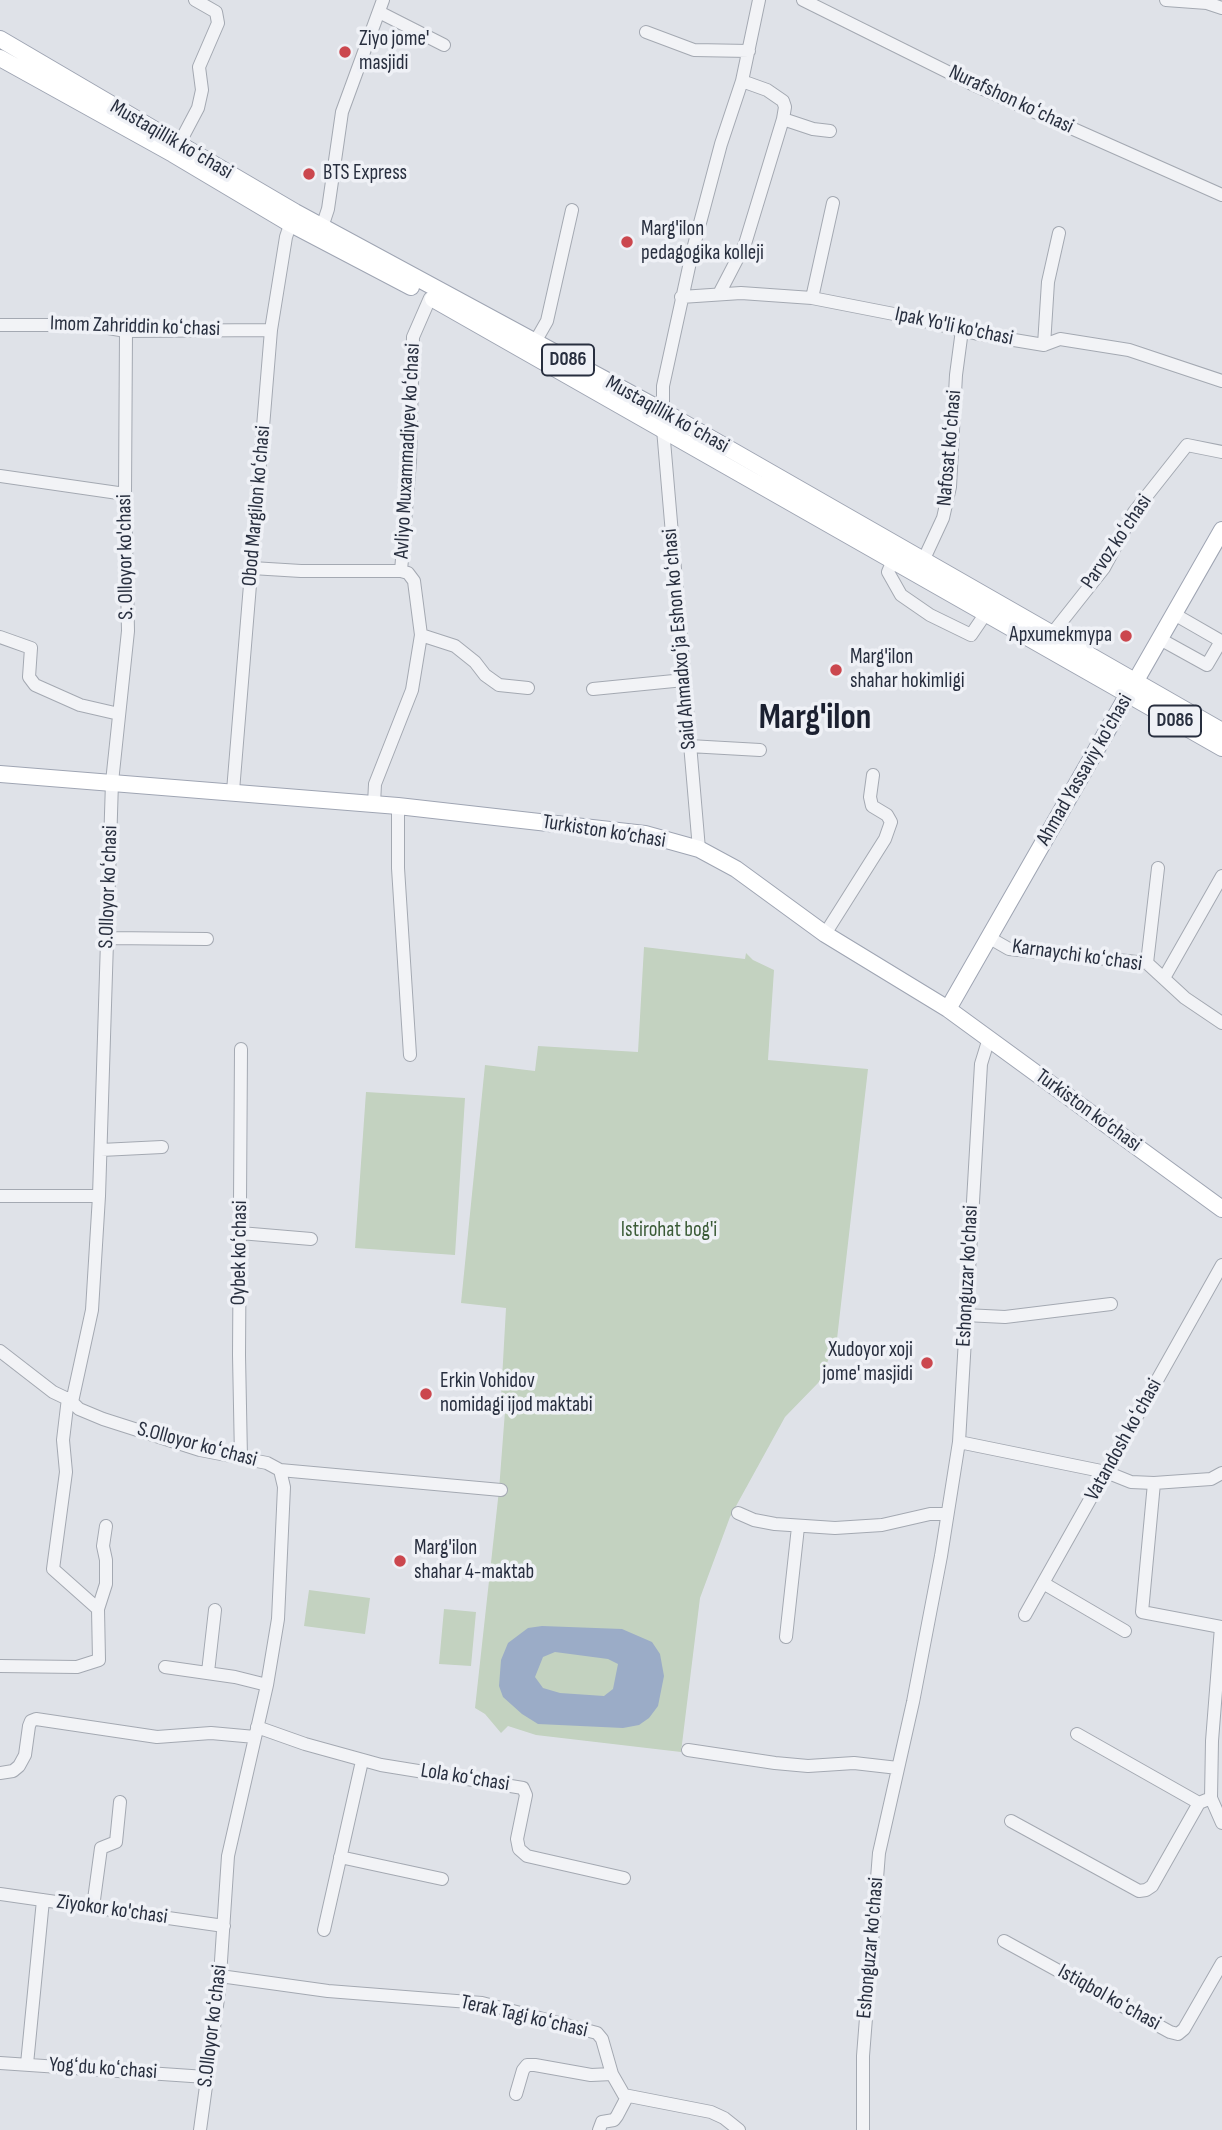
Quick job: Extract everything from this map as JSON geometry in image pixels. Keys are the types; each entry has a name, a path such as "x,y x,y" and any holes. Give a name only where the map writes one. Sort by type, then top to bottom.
{"main road":[{"name":"Mustaqillik koʻchasi","path":"0,39 179,144 292,217 430,298 986,612 1131,689 1222,731"},
{"name":"Mustaqillik koʻchasi","path":"0,58 173,154 292,217 322,227 663,411 1051,635 1222,748"},
{"name":"Ahmad Yassaviy ko'chasi","path":"948,1009 1222,530"},
{"name":"Turkiston ko’chasi","path":"0,774 398,806 645,834 699,849 736,869 825,934 948,1009 1222,1209"}],"street":[{"path":"179,144 198,108 202,90 199,67 218,23 216,12 197,4 195,0"},
{"name":"Said Ahmadxoʻja Eshon koʻchasi","path":"699,849 663,429 663,386 681,297 721,144 749,51 759,0"},
{"name":"Nurafshon koʻchasi","path":"803,0 972,84 1222,195"},
{"path":"1166,0 1207,3 1222,8"},
{"path":"322,227 328,209 342,112 381,6 444,45"},
{"path":"646,32 694,50 749,51"},
{"path":"719,294 745,244 785,107 783,101 767,90 741,81"},
{"path":"783,119 813,129 830,131"},
{"path":"812,298 833,203"},
{"path":"535,342 547,321 572,210"},
{"name":"Obod Margilon koʻchasi","path":"233,791 271,330 292,217"},
{"path":"1044,345 1048,282 1059,233"},
{"name":"Ipak Yo'li ko'chasi","path":"681,297 751,294 812,298 1044,345 1060,339 1129,350 1222,381"},
{"name":"Avliyo Muxammadiyev koʻchasi","path":"374,804 375,784 412,690 421,635 414,581 408,573 401,571 410,462 413,337 430,298"},
{"name":"Imom Zahriddin koʻchasi","path":"0,325 91,325 126,331 271,330"},
{"name":"Nafosat koʻchasi","path":"922,561 943,518 950,487 962,330"},
{"name":"S. Olloyor ko'chasi","path":"112,782 128,631 126,331"},
{"name":"Parvoz koʻchasi","path":"1051,635 1104,568 1134,512 1187,445 1222,452"},
{"path":"0,476 125,494"},
{"path":"893,560 888,572 901,595 930,615 971,635 986,612"},
{"path":"252,568 401,571"},
{"path":"1160,639 1207,665 1222,642 1174,614"},
{"path":"421,635 455,646 499,685 528,688"},
{"path":"0,638 31,648 29,677 35,685 80,705 119,714"},
{"path":"593,690 684,680"},
{"path":"689,746 760,750"},
{"path":"825,934 885,839 891,822 887,815 872,806 870,797 873,775"},
{"name":"S.Olloyor koʻchasi","path":"112,782 101,1150 92,1310 70,1400 79,1409 103,1419 200,1450 268,1463 280,1470 284,1486 278,1619 267,1685 228,1856 220,1976 200,2130"},
{"path":"398,806 398,868 410,1055"},
{"path":"1147,962 1158,868"},
{"name":"Karnaychi koʻchasi","path":"1164,978 1222,876"},
{"path":"107,937 207,939"},
{"name":"Karnaychi koʻchasi","path":"988,937 1009,949 1147,962 1185,998 1222,1023"},
{"name":"Eshonguzar ko'chasi","path":"863,2130 863,2056 879,1853 941,1556 959,1442 981,1063 989,1038"},
{"name":"Oybek koʻchasi","path":"241,1458 239,1355 242,1048"},
{"path":"101,1150 162,1147"},
{"path":"0,1196 99,1196"},
{"path":"240,1233 311,1239"},
{"name":"Vatandosh koʻchasi","path":"1025,1615 1222,1265"},
{"path":"965,1315 1005,1317 1111,1304"},
{"path":"0,1351 53,1392 70,1400 63,1440 66,1472 53,1569 98,1609"},
{"path":"959,1442 1105,1472 1131,1482 1211,1479 1222,1473"},
{"path":"280,1470 501,1490"},
{"path":"1011,1821 1139,1891 1152,1886 1205,1801 1222,1627 1142,1612 1154,1483"},
{"path":"737,1513 754,1520 798,1527 866,1527 930,1514 947,1514"},
{"path":"0,1666 77,1667 99,1660 98,1609 106,1584 103,1546 106,1526"},
{"path":"786,1637 798,1527"},
{"path":"1043,1583 1125,1631"},
{"path":"208,1672 215,1610"},
{"path":"165,1667 208,1672 267,1685"},
{"name":"Lola koʻchasi","path":"0,1773 13,1771 19,1766 25,1755 29,1726 31,1721 36,1719 156,1737 256,1732 362,1761 523,1788 526,1796 517,1839 520,1849 527,1856 624,1878"},
{"path":"1077,1734 1205,1801 1222,1823"},
{"path":"688,1750 808,1766 854,1763 898,1768"},
{"path":"324,1930 362,1761"},
{"path":"93,1907 101,1848 116,1842 120,1802"},
{"path":"340,1857 442,1878"},
{"name":"Ziyokor ko'chasi","path":"0,1894 224,1926"},
{"path":"27,2064 43,1900"},
{"name":"Istiqbol koʻchasi","path":"1004,1941 1178,2034 1184,2029 1222,1963"},
{"name":"Terak Tagi koʻchasi","path":"220,1976 328,1990 482,2003 597,2033 602,2039 612,2074 621,2092 627,2097"},
{"name":"Yogʻdu koʻchasi","path":"0,2063 206,2077"},
{"path":"516,2094 523,2070 530,2065 592,2075 612,2074"},
{"path":"599,2130 604,2121 615,2118 627,2097 711,2112 739,2130"}],"green space":[{"name":"Istirohat bog'i","path":"644,947 745,959 746,953 753,960 774,970 768,1060 868,1069 837,1339 819,1382 785,1417 730,1517 700,1598 681,1752 536,1735 508,1726 501,1733 485,1714 475,1708 499,1490 506,1398 501,1397 506,1308 461,1303 485,1065 535,1071 538,1046 638,1052"},
{"path":"366,1092 465,1098 455,1255 355,1248"},
{"path":"309,1590 370,1598 365,1634 304,1626"},
{"path":"444,1609 476,1612 471,1666 439,1664"}],"water":[{"path":"542,1626 622,1629 652,1642 660,1654 664,1676 658,1706 649,1718 639,1725 623,1728 538,1724 503,1697 499,1686 501,1660 508,1643 528,1628","holes":["555,1652 608,1659 618,1664 613,1689 604,1696 560,1693 543,1688 535,1677 543,1657"]}],"place":[{"name":"Ziyo jome' masjidi","path":"345,52"},
{"name":"BTS Express","path":"309,174"},
{"name":"Marg'ilon pedagogika kolleji","path":"627,242"},
{"name":"Архитектура","path":"1126,636"},
{"name":"Marg'ilon shahar hokimligi","path":"836,670"},
{"name":"Xudoyor xoji jome' masjidi","path":"927,1363"},
{"name":"Erkin Vohidov nomidagi ijod maktabi","path":"426,1394"},
{"name":"Marg'ilon shahar 4-maktab","path":"400,1561"}],"district":[{"name":"Marg'ilon","path":"815,719"}]}
